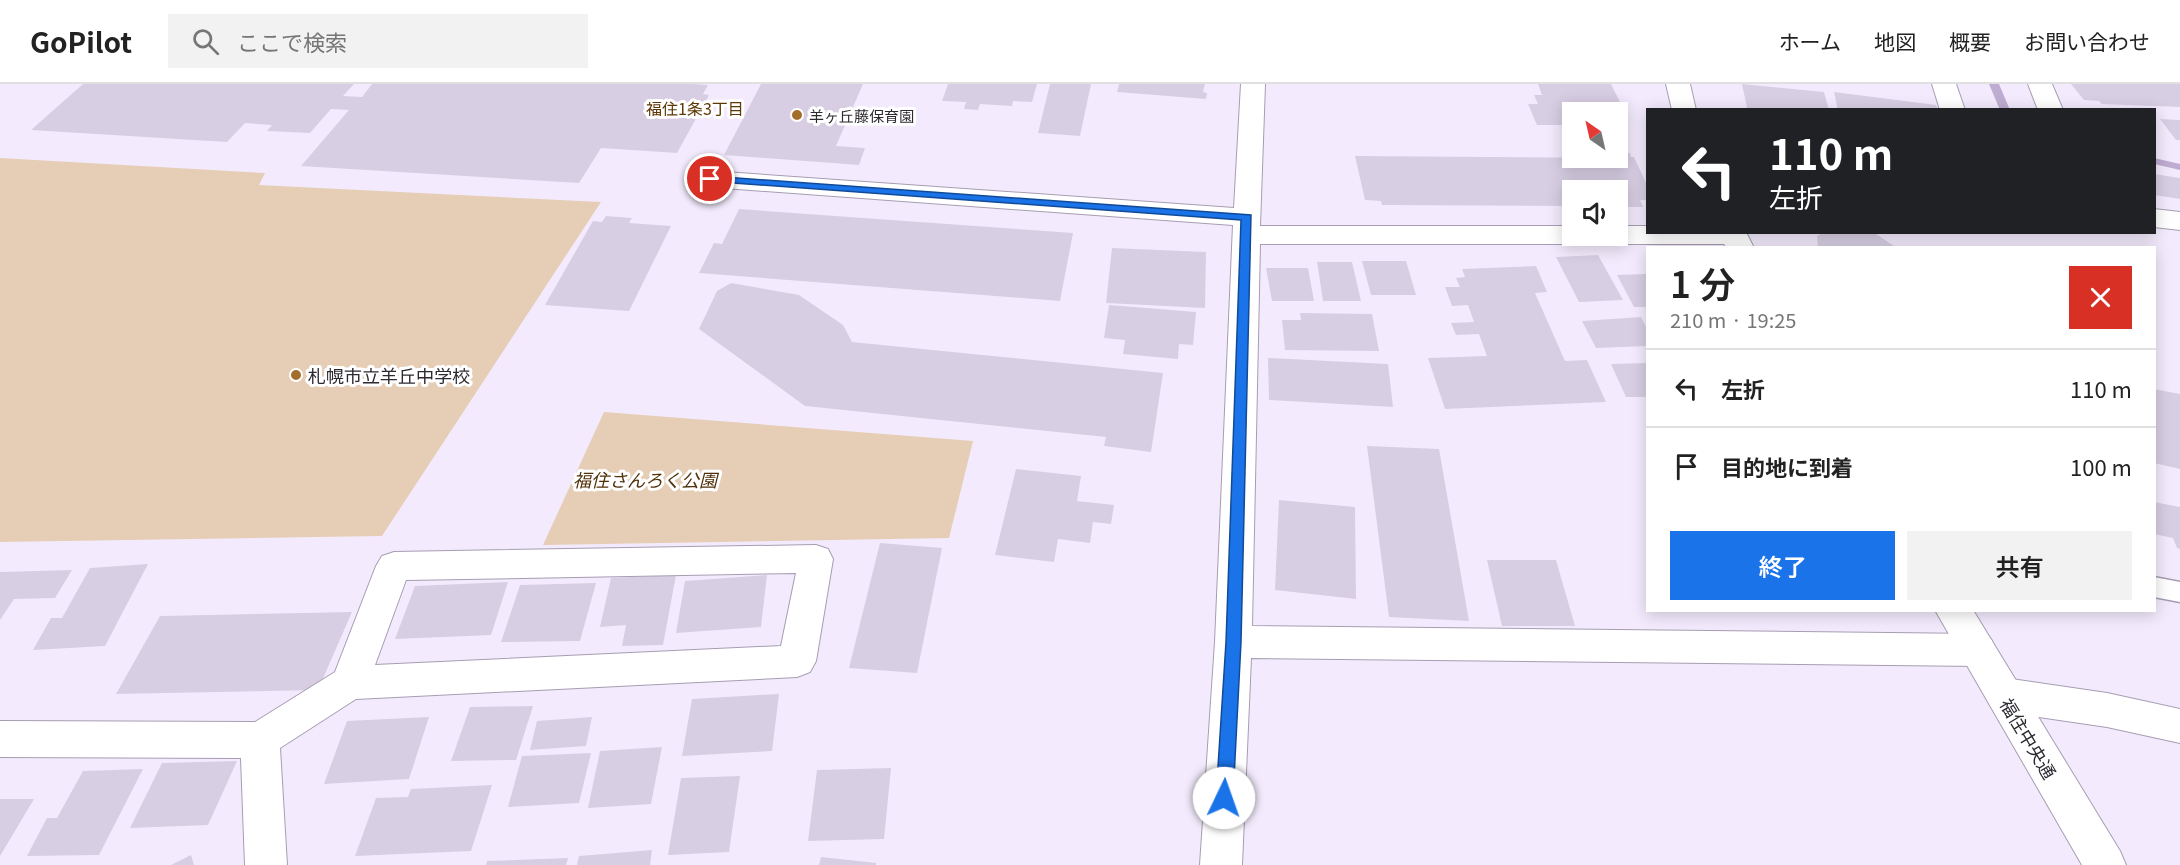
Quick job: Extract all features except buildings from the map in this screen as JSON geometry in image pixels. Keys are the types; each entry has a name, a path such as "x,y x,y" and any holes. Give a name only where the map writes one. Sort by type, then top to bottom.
{"street":[{"path":"1221,865 1233,642 1253,84"},
{"path":"1678,84 1683,108"},
{"path":"1944,84 1952,108"},
{"path":"2040,84 2050,108"},
{"path":"710,179 1247,226 1562,235"},
{"path":"2156,218 2180,221"},
{"path":"1628,235 1735,238"},
{"path":"0,739 260,740 350,683 797,661 816,560 394,566 350,683"},
{"name":"福住中央通","path":"1954,612 2105,865"},
{"path":"1233,642 1978,650"},
{"path":"2004,695 2107,710 2180,726"},
{"path":"260,740 266,865"}],"lane":[{"path":"2156,587 2180,592"}],"green space":[{"name":"札幌市立羊丘中学校","path":"0,158 265,173 259,185 601,202 382,536 0,542"},
{"name":"福住さんろく公園","path":"604,412 973,441 949,538 543,545"}],"waterway":[{"path":"1994,84 2004,108"},
{"path":"2156,161 2180,167"}],"place":[{"name":"羊ヶ丘藤保育園","path":"797,115"},
{"name":"札幌市立羊丘中学校","path":"296,375"}],"district":[{"name":"福住1条3丁目","path":"695,108"}],"route":[{"path":"710,179 1247,217 1233,642 1224,798"}]}
